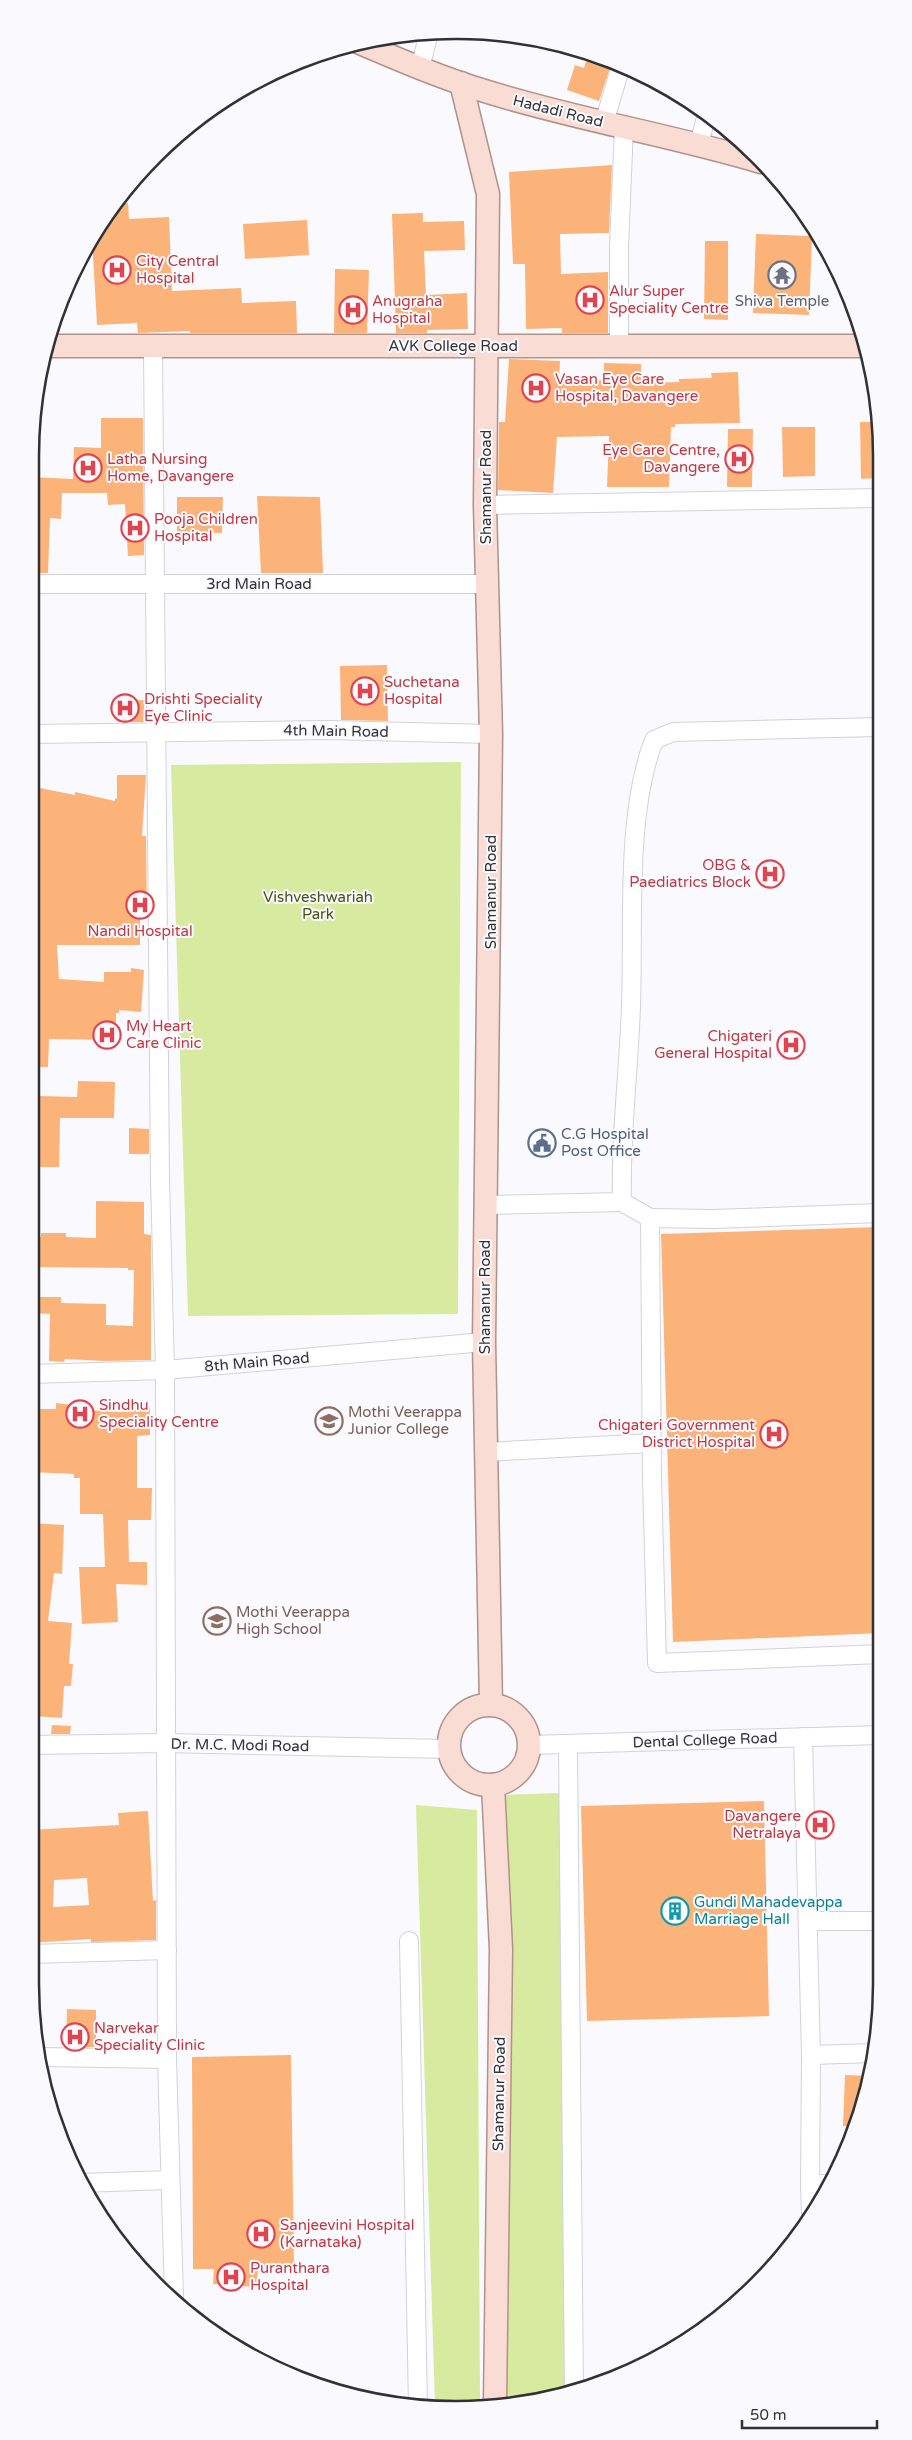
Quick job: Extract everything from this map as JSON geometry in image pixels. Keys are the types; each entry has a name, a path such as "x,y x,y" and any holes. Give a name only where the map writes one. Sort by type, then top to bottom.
{"main road":[{"name":"Hadadi Road","path":"371,48 486,92 614,125 699,144 748,158"},
{"name":"Shamanur Road","path":"461,82 488,194 485,346 485,504 491,734 484,1342 491,1705"},
{"name":"AVK College Road","path":"54,346 858,346"},
{"path":"491,1705 510,1711 519,1718 525,1728 529,1745 525,1762 519,1772 510,1779 493,1785 481,1785 463,1776 451,1759 449,1749 451,1734 458,1720 466,1712 477,1707 491,1705"},
{"name":"Shamanur Road","path":"493,1785 501,1949 495,2399"}],"street":[{"path":"420,68 427,40"},
{"path":"619,346 614,125 620,73"},
{"path":"699,144 705,121"},
{"path":"153,346 158,731 160,1180 165,1370 165,1743 169,2180 174,2291"},
{"path":"485,504 873,498"},
{"name":"3rd Main Road","path":"39,584 487,584"},
{"path":"622,1202 621,1154 628,1086 636,830 645,764 654,740 673,732 873,727"},
{"name":"4th Main Road","path":"39,734 328,730 491,734"},
{"path":"486,1205 622,1202 650,1218 713,1219 873,1213"},
{"path":"650,1218 652,1443 657,1663 873,1654"},
{"name":"8th Main Road","path":"39,1374 165,1370 484,1342"},
{"path":"487,1452 652,1443"},
{"name":"Dental College Road","path":"529,1745 873,1735"},
{"path":"803,1737 811,2055 811,2203"},
{"name":"Dr. M.C. Modi Road","path":"39,1745 165,1743 449,1749"},
{"path":"568,1745 574,2384"},
{"path":"808,1921 873,1921"},
{"path":"409,1941 418,2399"},
{"path":"39,1954 167,1950"},
{"path":"811,2055 867,2053"},
{"path":"46,2058 168,2059"},
{"path":"89,2183 169,2180"},
{"path":"810,2184 822,2184"}],"green space":[{"name":"Vishveshwariah Park","path":"461,762 458,1314 188,1316 171,765"},
{"path":"560,1793 569,2385 502,2399 499,1795"},
{"path":"416,1805 477,1810 480,2400 435,2400"}],"building":[{"path":"586,60 610,69 599,101 567,90 575,65 584,68"},
{"path":"612,165 609,233 560,234 561,274 608,272 608,333 562,333 562,328 526,329 525,264 513,264 509,172"},
{"path":"124,203 128,203 129,219 169,217 172,291 241,288 242,303 296,301 297,333 190,333 190,331 138,333 137,323 97,325 93,251"},
{"path":"423,213 423,222 464,221 465,250 424,251 426,295 467,293 468,329 427,330 427,333 396,333 392,214"},
{"path":"307,220 309,255 245,259 243,224"},
{"name":"Shiva Temple","path":"756,234 810,236 812,239 809,315 753,313"},
{"path":"705,241 728,241 728,320 704,319"},
{"path":"335,269 369,270 367,333 334,333"},
{"path":"509,359 560,361 559,381 604,380 604,363 641,364 641,383 679,382 679,379 712,378 711,373 738,372 740,423 675,424 675,427 671,427 669,487 607,487 609,436 557,437 553,493 498,490 499,422 505,422"},
{"path":"101,418 143,418 144,555 128,556 125,504 108,505 107,493 62,493 61,519 50,518 48,573 39,573 39,477 73,479 74,447 101,448"},
{"path":"860,422 871,422 873,478 861,479"},
{"path":"782,427 815,427 815,476 783,477"},
{"path":"728,429 753,429 752,487 727,487"},
{"path":"257,496 320,497 323,573 261,573"},
{"path":"177,497 223,497 222,533 177,532"},
{"path":"387,665 388,721 341,720 340,666"},
{"path":"144,700 144,722 118,722 118,701"},
{"path":"117,775 146,775 142,836 146,836 147,916 140,916 140,945 57,945 59,979 104,982 104,972 131,972 131,968 144,970 141,1012 119,1010 119,1013 116,1013 116,1040 49,1039 48,1067 39,1067 40,788 75,795 75,792 115,801 115,798 117,799"},
{"path":"78,1081 115,1082 114,1118 60,1118 59,1167 39,1167 39,1096 77,1097"},
{"path":"129,1128 149,1129 149,1154 129,1154"},
{"path":"96,1201 144,1202 144,1234 151,1235 151,1360 105,1361 65,1359 64,1362 49,1361 50,1314 39,1313 39,1297 61,1297 61,1303 106,1304 106,1325 133,1326 134,1270 128,1270 128,1268 39,1267 39,1237 41,1237 41,1233 66,1233 66,1237 96,1238"},
{"name":"Chigateri Government District Hospital","path":"873,1227 873,1633 673,1642 661,1234"},
{"path":"56,1403 89,1407 89,1410 124,1412 124,1408 150,1407 150,1435 137,1436 137,1488 152,1488 151,1520 128,1520 129,1562 147,1562 147,1585 116,1584 118,1622 82,1624 79,1567 105,1567 103,1514 80,1514 80,1478 74,1478 74,1474 39,1472 39,1409 56,1409"},
{"path":"39,1524 64,1525 62,1574 54,1573 48,1621 72,1623 69,1664 73,1664 71,1686 64,1686 62,1718 39,1716"},
{"path":"52,1725 71,1726 70,1734 51,1734"},
{"name":"Gundi Mahadevappa Marriage Hall","path":"764,1801 769,2016 587,2021 581,1806"},
{"path":"148,1811 153,1901 156,1900 156,1940 91,1942 91,1939 39,1942 39,1829 119,1825 118,1813","holes":["87,1878 89,1905 53,1907 54,1880"]},
{"path":"67,2009 96,2010 96,2047 66,2047"},
{"path":"291,2055 294,2266 258,2267 257,2287 213,2284 214,2269 193,2269 192,2057"},
{"path":"845,2075 863,2076 848,2126 843,2126"}],"place":[{"name":"City Central Hospital","path":"117,270"},
{"name":"Shiva Temple","path":"782,275"},
{"name":"Alur Super Speciality Centre","path":"590,300"},
{"name":"Anugraha Hospital","path":"353,310"},
{"name":"Vasan Eye Care Hospital, Davangere","path":"536,388"},
{"name":"Eye Care Centre, Davangere","path":"739,459"},
{"name":"Latha Nursing Home, Davangere","path":"88,468"},
{"name":"Pooja Children Hospital","path":"135,528"},
{"name":"Suchetana Hospital","path":"365,691"},
{"name":"Drishti Speciality Eye Clinic","path":"125,708"},
{"name":"OBG & Paediatrics Block","path":"770,874"},
{"name":"Nandi Hospital","path":"140,905"},
{"name":"My Heart Care Clinic","path":"107,1035"},
{"name":"Chigateri General Hospital","path":"791,1045"},
{"name":"C.G Hospital Post Office","path":"542,1143"},
{"name":"Sindhu Speciality Centre","path":"80,1414"},
{"name":"Mothi Veerappa Junior College","path":"329,1421"},
{"name":"Chigateri Government District Hospital","path":"774,1434"},
{"name":"Mothi Veerappa High School","path":"217,1621"},
{"name":"Davangere Netralaya","path":"820,1825"},
{"name":"Gundi Mahadevappa Marriage Hall","path":"675,1911"},
{"name":"Narvekar Speciality Clinic","path":"75,2037"},
{"name":"Sanjeevini Hospital (Karnataka)","path":"261,2234"},
{"name":"Puranthara Hospital","path":"231,2277"}]}
